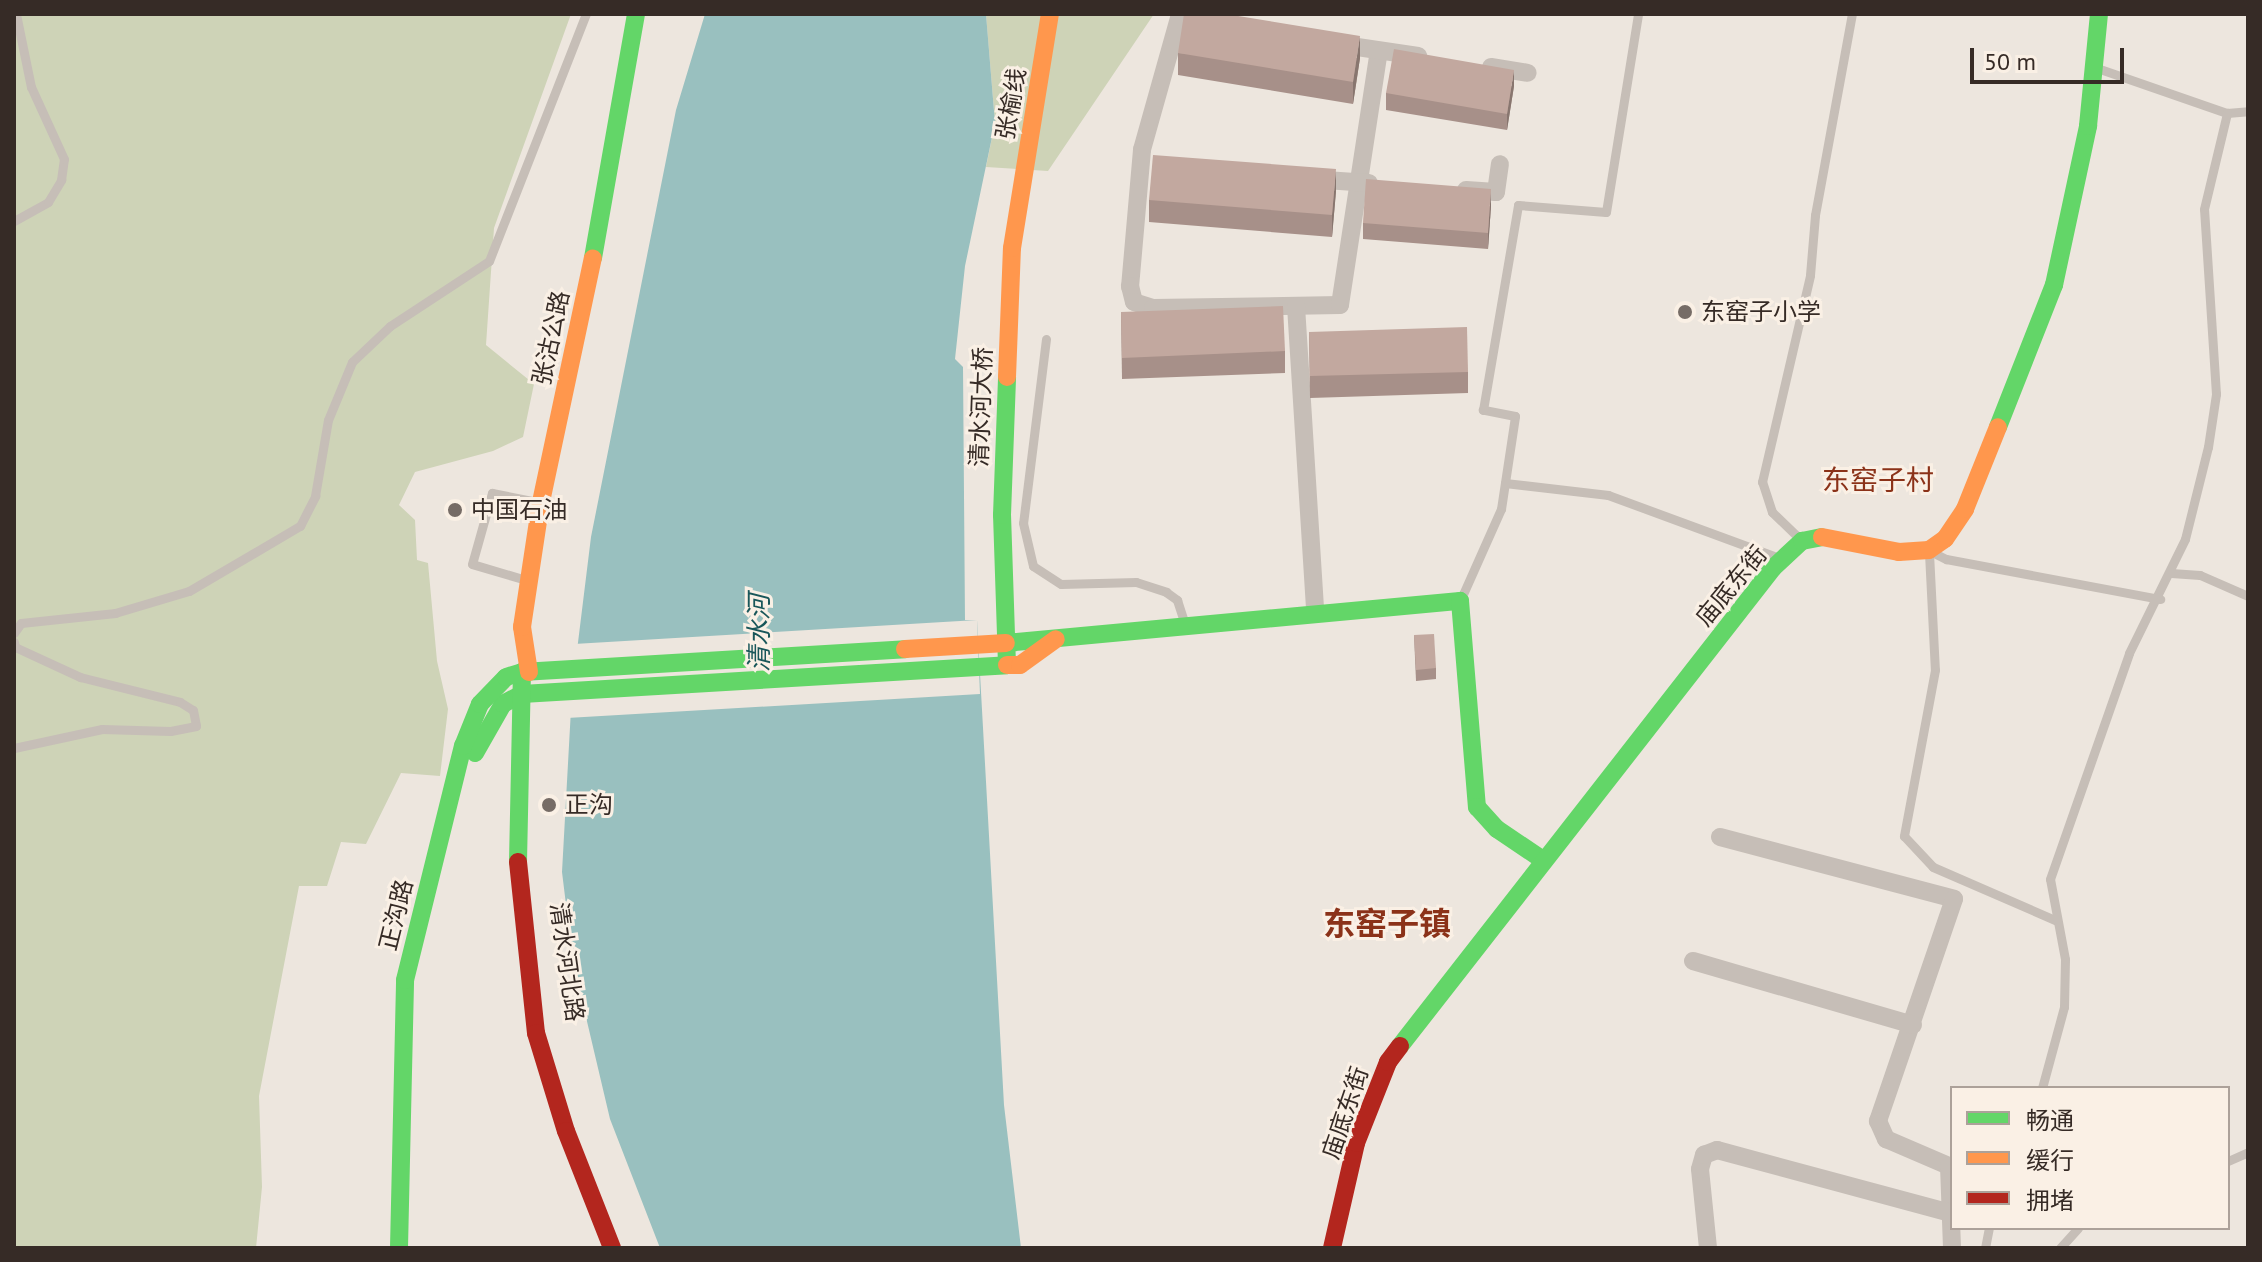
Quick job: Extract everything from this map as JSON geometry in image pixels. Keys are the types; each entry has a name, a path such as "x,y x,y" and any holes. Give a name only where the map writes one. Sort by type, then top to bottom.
{"main road":[{"name":"张沽公路","path":"529,672 522,627 541,502 614,158 636,14"},
{"name":"张榆线","path":"1019,202 1050,14"},
{"path":"1929,550 1945,539 1965,509 2054,285 2088,126 2099,14"},
{"name":"清水河大桥","path":"1006,643 1005,374 1019,202"},
{"name":"庙底东街","path":"1332,1248 1356,1143 1388,1062 1543,860 1783,559 1802,541 1823,537 1899,552 1929,550"},
{"path":"529,672 1006,643 1315,612 1460,601 1477,807 1497,829 1543,860"},
{"path":"530,693 1020,665 1056,639"},
{"path":"1006,643 1007,665"},
{"name":"清水河北路","path":"529,672 530,823 536,943 551,1029 580,1128 627,1248"},
{"name":"正沟路","path":"399,1248 400,1041 405,980 471,722 493,688 529,672"},
{"name":"清水河北路","path":"530,693 516,839 523,946 536,1033 566,1131 612,1248"},
{"name":"正沟路","path":"414,1248 417,986 431,908 476,751 503,704 530,693"}],"street":[{"path":"1225,26 1179,18 1148,165 1130,286 1134,302 1153,308 1340,305 1379,51"},
{"path":"1318,41 1439,60"},
{"path":"1469,64 1528,73"},
{"path":"1451,189 1496,192 1500,164"},
{"path":"1297,177 1390,185"},
{"path":"1296,306 1306,343 1315,612"},
{"path":"1720,837 1954,899 1878,1121 1886,1139 1949,1166 1950,1190"},
{"path":"1693,961 1913,1025"},
{"path":"1708,1248 1700,1169 1704,1155 1717,1150 1950,1213"}],"lane":[{"path":"14,221 48,202 61,180 64,159 31,87 16,14"},
{"path":"14,633 21,623 115,613 189,591 300,526 315,496 328,420 352,362 390,326 489,261 586,14"},
{"path":"1460,601 1494,534 1515,416 1483,410 1518,205 1606,212 1638,14"},
{"path":"1802,541 1772,512 1762,482 1810,275 1815,215 1852,14"},
{"path":"2094,67 2227,113 2248,111"},
{"path":"2043,1086 2064,1007 2065,959 2050,879 2129,653 2160,599 2185,539 2216,394 2204,209 2227,113"},
{"path":"1046,339 1023,523 1033,566 1061,584 1136,582 1166,592 1177,600 1185,625"},
{"path":"1505,483 1608,495 1783,559"},
{"path":"529,581 472,564 492,493 541,502"},
{"path":"1929,550 1946,559 2160,599"},
{"path":"1929,550 1935,670 1904,836 1933,867 2057,921"},
{"path":"2171,573 2200,575 2248,596"},
{"path":"14,642 15,647 80,677 180,702 193,710 196,726 170,731 102,729 14,748"},
{"path":"2060,1248 2076,1230"}],"green space":[{"path":"14,14 571,14 494,228 486,345 534,384 523,437 493,451 415,472 399,505 415,520 417,560 428,563 437,661 448,709 440,776 401,773 366,844 341,842 327,886 299,886 259,1096 262,1187 256,1248 14,1248"},
{"path":"986,14 1154,14 1048,171 986,167 995,123"}],"water":[{"name":"清水河","path":"705,14 986,14 995,123 965,266 955,359 963,367 965,620 977,620 1004,1105 1021,1248 660,1248 610,1119 573,962 562,872 572,691 591,537 676,110"}],"pier":[{"path":"977,620 980,694 567,718 574,644"}],"building":[{"path":"1184,14 1226,14 1360,36 1353,82 1178,53"},
{"path":"1394,49 1514,70 1507,114 1386,93"},
{"path":"1153,155 1336,169 1332,215 1149,200"},
{"path":"1366,179 1491,189 1488,233 1363,223"},
{"path":"1283,306 1285,351 1122,358 1121,312"},
{"path":"1467,327 1468,372 1310,376 1309,332"},
{"path":"1434,634 1436,668 1416,670 1414,635"}],"traffic: fast":[{"path":"593,258 636,14"},
{"path":"1998,427 2054,285 2088,126 2099,14"},
{"path":"522,694 1007,665 1002,515 1007,377"},
{"path":"1400,1046 1773,568 1802,541 1822,537"},
{"path":"1006,643 1460,601 1477,807 1497,829 1543,860"},
{"path":"518,862 522,672 905,649"},
{"path":"399,1248 405,980 463,746 480,704 506,677 522,672"},
{"path":"475,753 503,704 522,694"}],"traffic: slow":[{"path":"1007,377 1012,248 1050,14"},
{"path":"529,672 522,627 541,502 593,258"},
{"path":"1822,537 1899,552 1929,550 1945,539 1965,509 1998,427"},
{"path":"1007,665 1020,665 1056,639"},
{"path":"905,649 1006,643"}],"traffic: jam":[{"path":"518,862 536,1033 566,1131 612,1248"},
{"path":"1332,1248 1356,1143 1388,1062 1400,1046"}],"place":[{"name":"东窑子小学","path":"1685,312"},
{"name":"中国石油","path":"455,510"},
{"name":"正沟","path":"549,805"}],"district":[{"name":"东窑子村","path":"1878,480"},
{"name":"东窑子镇","path":"1387,923"}]}
